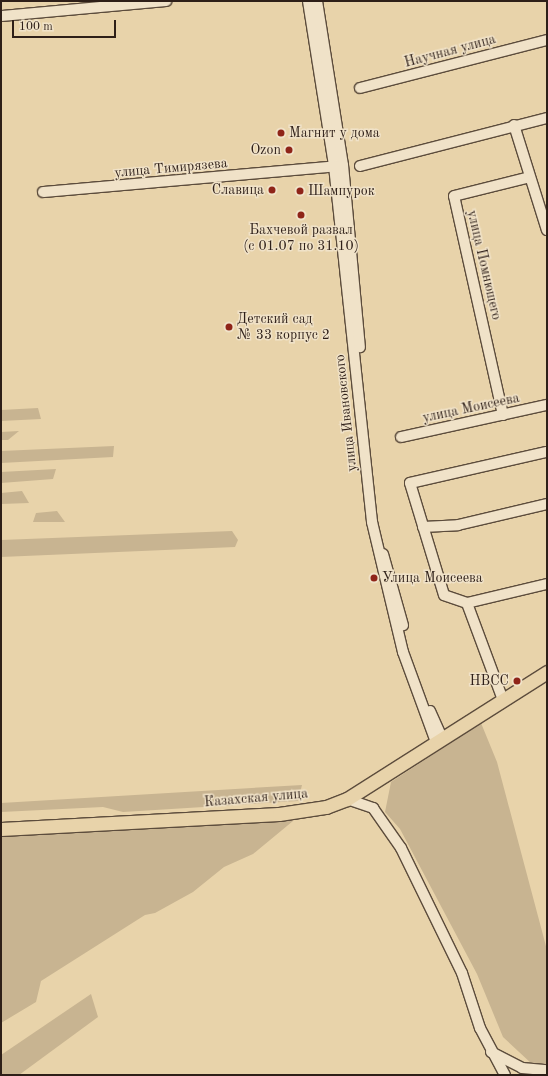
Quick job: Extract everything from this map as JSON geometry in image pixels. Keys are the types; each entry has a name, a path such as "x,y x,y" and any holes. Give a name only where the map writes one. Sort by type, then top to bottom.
{"main road":[{"name":"Казахская улица","path":"1,829 299,812 347,799 547,672"}],"street":[{"path":"1,16 166,1"},
{"name":"улица Ивановского","path":"308,1 339,166"},
{"name":"улица Ивановского","path":"316,1 339,166 376,520 416,674 439,740"},
{"name":"Научная улица","path":"360,88 547,40"},
{"path":"360,166 514,125 547,118"},
{"path":"514,125 547,230"},
{"name":"улица Тимирязева","path":"43,192 301,172 339,166"},
{"name":"улица Помнющего","path":"503,415 454,196 530,177"},
{"name":"улица Моисеева","path":"401,437 547,405"},
{"path":"547,452 410,483 444,595 467,603 547,584"},
{"path":"423,527 458,526 547,504"},
{"path":"467,603 503,700"},
{"path":"347,799 373,808 400,848 462,973 491,1052 506,1075"},
{"path":"491,1052 522,1068 547,1070"}],"shaded area":[{"path":"38,408 41,419 1,421 1,410"},
{"path":"19,431 8,440 1,440 1,432"},
{"path":"114,446 113,457 1,463 1,451"},
{"path":"56,469 53,479 1,483 1,472"},
{"path":"22,491 29,503 1,504 1,493"},
{"path":"57,511 65,522 33,522 36,513"},
{"path":"232,531 238,540 235,547 1,557 1,540"},
{"path":"481,723 497,762 547,950 547,1064 532,1064 503,1037 477,974 400,829 385,812 391,782"},
{"path":"302,785 298,801 123,812 103,807 1,812 1,803"},
{"path":"283,817 293,821 253,854 224,867 193,892 155,913 145,915 41,981 36,1002 1,1023 1,833"},
{"path":"91,994 98,1017 19,1075 1,1075 1,1055"}],"place":[{"name":"Магнит у дома","path":"281,133"},
{"name":"Ozon","path":"289,150"},
{"name":"Славица","path":"272,190"},
{"name":"Шампурок","path":"300,191"},
{"name":"Бахчевой развал (с 01.07 по 31.10)","path":"301,215"},
{"name":"Детский сад № 33 корпус 2","path":"229,327"},
{"name":"Улица Моисеева","path":"374,578"},
{"name":"НВСС","path":"517,681"}]}
